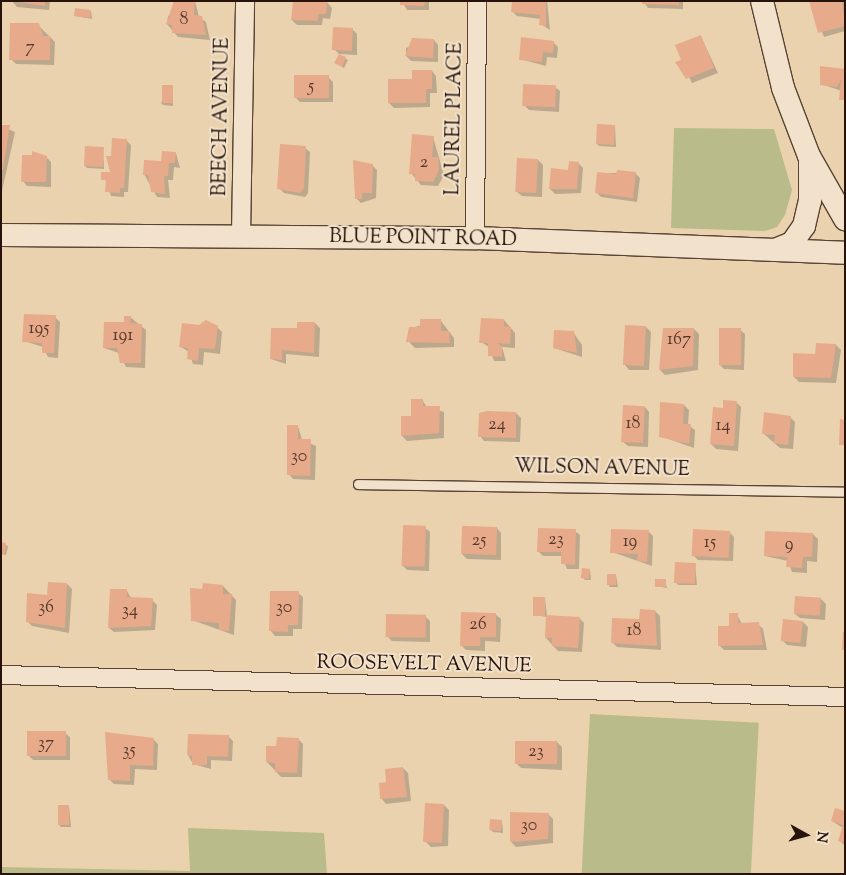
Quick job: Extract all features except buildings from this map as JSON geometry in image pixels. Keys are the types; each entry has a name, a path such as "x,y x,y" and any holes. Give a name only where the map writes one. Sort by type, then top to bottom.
{"street":[{"name":"BEECH AVENUE","path":"241,234 245,1"},
{"name":"LAUREL PLACE","path":"475,238 477,1"},
{"path":"762,1 783,88 809,156 845,219"},
{"path":"775,250 792,243 804,226 812,184 809,156"},
{"name":"BLUE POINT ROAD","path":"1,234 241,234 475,238 845,253"},
{"name":"ROOSEVELT AVENUE","path":"1,675 845,697"}],"lane":[{"name":"WILSON AVENUE","path":"358,484 845,492"}],"green space":[{"path":"674,128 774,129 792,190 785,215 777,227 765,231 671,228"},
{"path":"590,714 759,723 751,874 582,874"},
{"path":"188,828 324,833 327,874 1,874 1,867 190,871"}]}
